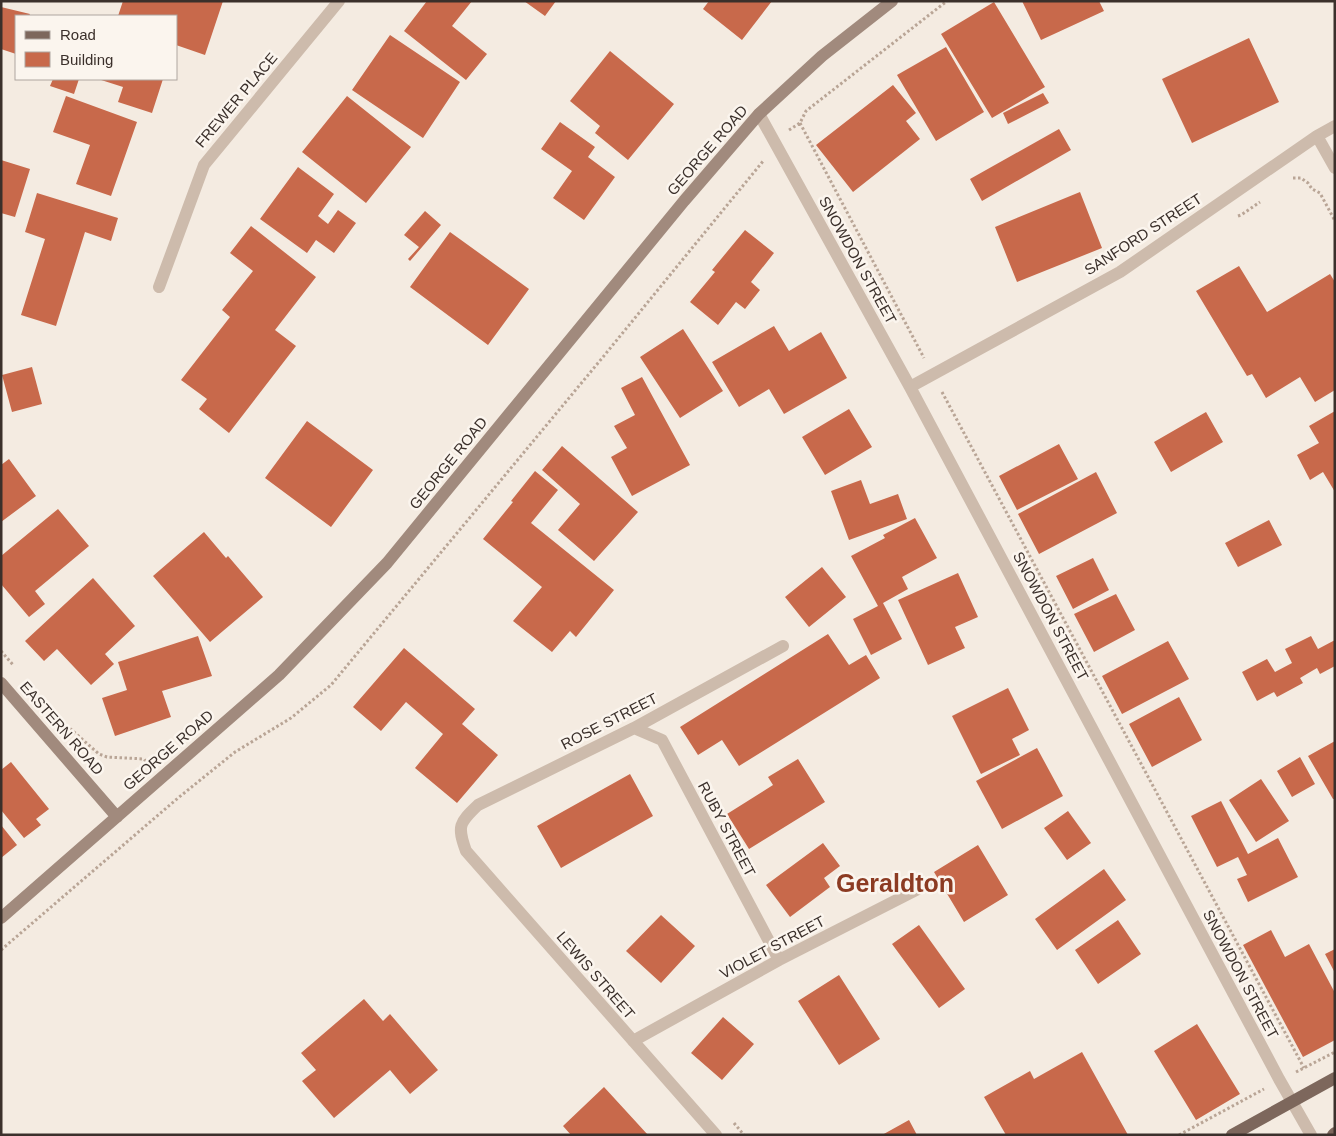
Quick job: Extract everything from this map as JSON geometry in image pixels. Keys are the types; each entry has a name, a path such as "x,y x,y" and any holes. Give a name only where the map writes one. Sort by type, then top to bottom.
{"main road":[{"path":"1232,1135 1335,1078"}],"street":[{"name":"FREWER PLACE","path":"159,287 204,165 339,1"},
{"name":"GEORGE ROAD","path":"1,918 279,675 387,563 684,201 759,114 822,56 892,1"},
{"name":"SNOWDON STREET","path":"759,114 910,387 1311,1135"},
{"name":"SANFORD STREET","path":"910,387 1120,272 1317,136 1335,126"},
{"path":"1317,136 1335,168"},
{"name":"ROSE STREET","path":"459,833 464,818 478,805 634,728 783,646"},
{"name":"EASTERN ROAD","path":"1,683 117,817"},
{"name":"RUBY STREET","path":"634,728 662,740 779,960"},
{"name":"LEWIS STREET","path":"459,833 466,851 716,1135"},
{"name":"VIOLET STREET","path":"633,1041 779,960 928,884"}],"path":[{"path":"790,129 800,123 806,111 947,1"},
{"path":"800,123 924,358"},
{"path":"1286,183 1293,178 1301,178 1308,183 1312,189 1320,193 1335,221"},
{"path":"1233,216 1241,215 1264,199"},
{"path":"942,391 1304,1068 1335,1052"},
{"path":"1,651 19,672"},
{"path":"61,719 80,739 99,754 107,757 144,759 149,766"},
{"path":"173,791 178,798"},
{"path":"1179,1135 1260,1091"}],"building":[{"path":"123,1 223,1 205,55 178,46 178,15 118,15"},
{"path":"427,1 472,1 452,26 487,54 466,80 404,31"},
{"path":"524,1 556,1 545,16"},
{"path":"709,1 772,1 742,40 703,9"},
{"path":"1022,1 1099,1 1104,11 1041,40"},
{"path":"994,2 1045,87 992,118 941,34"},
{"path":"1,7 30,14 15,15 15,54 1,49"},
{"path":"390,35 460,82 423,138 352,90"},
{"path":"1249,38 1279,102 1192,143 1162,79"},
{"path":"946,47 984,112 936,141 897,75"},
{"path":"610,51 674,104 628,160 595,133 600,126 570,101"},
{"path":"53,80 79,80 74,94 50,86"},
{"path":"101,80 163,80 152,113 118,102 123,87"},
{"path":"893,85 916,113 906,121 920,139 853,192 816,145"},
{"path":"1043,93 1049,103 1008,124 1003,113"},
{"path":"66,96 137,122 111,196 76,184 90,145 53,132"},
{"path":"347,96 411,147 366,203 302,152"},
{"path":"560,122 595,147 588,157 615,177 584,220 553,198 572,171 541,149"},
{"path":"1059,129 1071,150 982,201 970,179"},
{"path":"1,160 30,169 15,217 1,213"},
{"path":"298,167 334,194 318,216 328,224 338,210 356,223 334,253 316,240 307,253 260,219"},
{"path":"1080,192 1102,248 1017,282 995,227"},
{"path":"37,193 118,218 111,241 85,232 56,326 21,315 45,239 25,232"},
{"path":"425,211 441,225 410,261 408,259 419,247 404,235"},
{"path":"251,226 316,277 275,330 296,346 229,433 199,409 207,399 181,380 230,317 222,310 253,271 230,253"},
{"path":"745,230 774,253 751,282 760,290 745,309 736,302 718,325 690,302 715,272 712,270"},
{"path":"450,232 529,289 488,345 410,287"},
{"path":"1239,266 1267,312 1330,274 1335,282 1335,390 1315,402 1300,377 1266,398 1252,374 1247,376 1196,291"},
{"path":"774,326 789,351 821,332 847,378 784,414 769,389 739,407 712,362"},
{"path":"683,329 723,391 680,418 640,357"},
{"path":"32,367 42,404 12,412 2,375"},
{"path":"642,377 690,465 632,496 611,457 627,448 614,426 635,415 621,388"},
{"path":"849,409 872,447 825,475 802,437"},
{"path":"1335,411 1335,492 1323,472 1310,480 1297,455 1319,443 1309,426"},
{"path":"1206,412 1223,442 1171,472 1154,442"},
{"path":"307,421 373,470 331,527 265,478"},
{"path":"1059,444 1078,479 1017,510 999,476"},
{"path":"562,446 638,512 594,561 558,530 580,504 542,470"},
{"path":"9,459 36,496 1,522 1,465"},
{"path":"535,471 558,490 531,523 614,590 576,637 570,631 552,652 513,621 542,587 483,539"},
{"path":"1096,472 1117,513 1039,554 1018,514"},
{"path":"861,480 870,504 898,494 907,519 849,540 831,491"},
{"path":"58,509 89,546 35,591 45,604 29,617 1,584 1,556"},
{"path":"915,518 937,558 902,577 908,589 883,603 902,639 871,655 853,619 878,606 851,556 885,538 883,535"},
{"path":"1269,520 1282,545 1238,567 1225,543"},
{"path":"204,532 226,558 228,556 263,597 210,642 153,576"},
{"path":"1093,558 1109,590 1073,609 1056,576"},
{"path":"822,567 846,597 809,627 785,597"},
{"path":"958,573 978,617 955,627 965,648 928,665 898,600"},
{"path":"93,578 135,626 105,654 114,664 91,685 57,649 44,661 25,641"},
{"path":"1116,594 1135,630 1094,652 1074,614"},
{"path":"828,634 849,665 866,655 880,678 739,766 722,740 698,755 680,727"},
{"path":"198,636 212,676 162,691 171,717 115,736 102,698 127,690 118,662"},
{"path":"1311,636 1318,649 1335,640 1335,666 1320,674 1317,668 1300,678 1303,683 1277,697 1274,692 1257,701 1242,672 1267,659 1275,672 1292,663 1285,649"},
{"path":"1168,641 1189,679 1122,714 1102,676"},
{"path":"404,648 475,709 462,724 498,755 457,803 415,768 443,734 406,702 381,731 353,707"},
{"path":"1008,688 1029,730 1012,739 1020,755 981,774 952,716"},
{"path":"1179,697 1202,740 1152,767 1129,724"},
{"path":"1335,741 1335,799 1333,799 1308,756"},
{"path":"1037,748 1063,796 1002,829 976,781"},
{"path":"1300,757 1315,784 1292,797 1277,771"},
{"path":"798,759 825,802 749,849 727,814 773,785 768,777"},
{"path":"11,762 49,809 36,819 41,825 24,838 1,810 1,770"},
{"path":"630,774 653,816 561,868 537,826"},
{"path":"1261,779 1289,821 1256,842 1229,800"},
{"path":"1221,801 1248,854 1278,838 1298,877 1248,902 1237,879 1247,875 1238,857 1217,867 1191,816"},
{"path":"1068,811 1091,843 1067,860 1044,828"},
{"path":"1,825 17,845 1,858"},
{"path":"823,843 840,866 824,878 830,887 790,917 766,885"},
{"path":"978,845 1008,895 964,922 934,872"},
{"path":"1104,869 1126,900 1057,950 1035,919"},
{"path":"661,915 695,946 661,983 626,951"},
{"path":"1118,920 1141,954 1098,984 1075,950"},
{"path":"919,925 965,989 939,1008 892,944"},
{"path":"1271,930 1285,957 1309,944 1335,993 1335,1040 1303,1057 1243,945"},
{"path":"1335,949 1335,973 1325,954"},
{"path":"839,975 880,1039 839,1065 798,1001"},
{"path":"364,999 383,1021 390,1014 438,1070 410,1094 390,1070 334,1118 302,1081 316,1070 301,1053"},
{"path":"723,1017 754,1044 722,1080 691,1053"},
{"path":"1197,1024 1240,1094 1196,1120 1154,1051"},
{"path":"1082,1052 1128,1135 1006,1135 984,1097 1030,1071 1034,1079"},
{"path":"604,1087 648,1135 571,1135 563,1126"},
{"path":"909,1120 917,1135 882,1135"}],"district":[{"name":"Geraldton","path":"895,883"}]}
